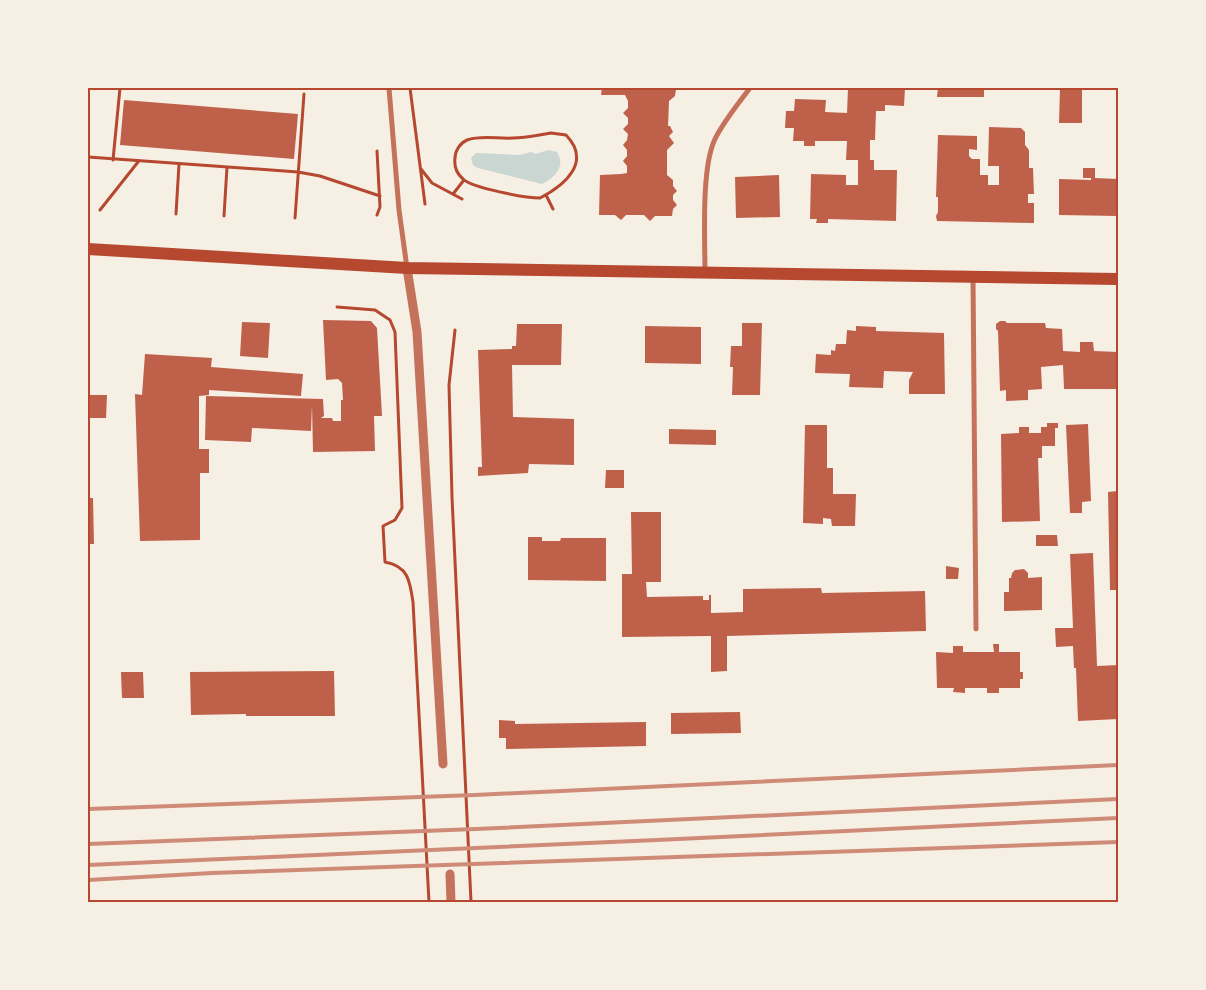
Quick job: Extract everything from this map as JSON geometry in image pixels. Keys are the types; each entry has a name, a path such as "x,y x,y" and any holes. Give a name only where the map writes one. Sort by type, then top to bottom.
{"main road":[{"path":"88,249 407,268 1118,279"}],"street":[{"path":"389,88 399,210 416,332 443,764"},
{"path":"705,274 706,190 710,157 715,139 750,88"},
{"path":"973,277 976,628"},
{"path":"450,874 451,902"}],"path":[{"path":"113,160 120,88"},
{"path":"410,88 425,204"},
{"path":"295,218 304,94"},
{"path":"557,133 566,135 574,143 576,166 564,182 546,195 534,198 491,190 464,180 456,166 455,157 462,143 479,138 513,138 557,133"},
{"path":"88,157 298,172 320,176 380,196 380,207 377,215"},
{"path":"100,210 138,161"},
{"path":"176,214 179,164"},
{"path":"420,166 432,183 462,199"},
{"path":"224,216 227,168"},
{"path":"453,194 464,180"},
{"path":"546,195 553,210"},
{"path":"336,307 375,310 390,320 394,332 402,508 395,520 383,526 385,562 396,564 405,572 413,602 429,902"},
{"path":"455,330 449,385 452,497 471,902"}],"shaded area":[{"path":"548,150 557,152 560,167 555,175 542,184 478,168 473,165 471,158 476,153 520,155 531,152 536,154"}],"building":[{"path":"602,88 677,88 675,96 669,101 668,126 670,126 673,132 669,136 674,143 667,150 667,175 673,180 673,186 677,191 673,195 673,200 677,205 673,209 672,216 655,216 650,221 644,215 626,215 621,220 615,215 599,215 600,175 627,173 627,166 623,161 627,156 627,150 623,145 627,140 628,134 623,129 628,124 628,118 623,113 628,108 628,101 625,95 601,95"},
{"path":"848,88 905,88 904,106 885,105 885,111 876,111 875,140 870,140 870,160 874,160 874,170 897,170 896,221 828,219 828,223 816,223 817,219 810,219 811,174 846,175 846,185 858,185 858,160 846,160 847,141 815,141 815,146 804,146 804,141 793,141 794,128 785,128 786,111 794,111 795,99 826,100 825,112 847,113"},
{"path":"938,88 984,88 984,97 937,97"},
{"path":"990,88 1022,88 1022,90 990,90"},
{"path":"1060,88 1082,88 1082,123 1059,123"},
{"path":"124,100 298,114 294,159 120,145"},
{"path":"989,127 1021,128 1025,132 1025,145 1029,150 1029,168 1033,168 1034,194 1028,194 1028,203 1034,203 1034,223 937,221 938,135 977,136 977,150 969,149 969,156 972,159 980,159 980,175 988,175 988,185 999,185 999,166 988,166"},
{"path":"1083,168 1095,168 1095,178 1118,179 1118,216 1059,215 1059,179 1091,180 1091,178 1083,178"},
{"path":"779,175 780,217 736,218 735,177"},
{"path":"88,306 90,306 89,327 88,327"},
{"path":"323,320 371,321 377,328 382,416 374,416 375,451 313,452 312,405 311,431 252,428 251,442 205,440 206,396 323,399 324,416 321,418 332,418 333,421 341,421 342,383 338,379 326,380"},
{"path":"1000,321 1007,323 1045,323 1046,328 1062,329 1063,351 1080,352 1080,342 1093,342 1094,351 1118,352 1118,389 1064,389 1063,365 1041,367 1042,389 1028,390 1028,400 1006,401 1006,390 1000,391 998,331 996,324"},
{"path":"242,322 270,323 268,358 240,356"},
{"path":"742,323 762,323 760,395 732,395 733,367 730,367 731,346 742,346"},
{"path":"517,324 562,324 561,365 512,365 513,417 574,419 574,465 529,464 528,473 478,476 478,467 482,467 478,350 512,349 512,346 516,346"},
{"path":"645,326 701,327 701,364 645,363"},
{"path":"856,326 876,327 876,331 944,333 945,394 909,394 909,380 913,372 884,371 883,388 849,387 850,374 815,373 816,354 831,355 831,350 835,351 836,344 846,344 847,330 856,331"},
{"path":"145,354 212,358 211,367 303,374 301,396 209,390 209,395 199,396 199,449 209,449 209,473 200,473 200,540 140,541 135,394 142,395"},
{"path":"88,395 107,395 106,418 88,418"},
{"path":"1047,423 1058,423 1058,428 1055,428 1055,446 1042,446 1042,458 1038,458 1040,521 1002,522 1001,434 1019,433 1019,427 1029,427 1029,433 1041,433 1041,427 1047,427"},
{"path":"1088,424 1091,501 1082,502 1082,513 1070,513 1066,425"},
{"path":"805,425 827,425 827,468 833,468 833,494 856,494 855,526 832,526 831,519 823,518 823,524 803,523"},
{"path":"669,429 716,430 716,445 669,444"},
{"path":"606,470 624,470 624,488 605,488"},
{"path":"1118,491 1117,630 1116,590 1110,590 1108,492"},
{"path":"88,498 93,498 94,544 88,544"},
{"path":"631,512 661,512 661,582 646,582 647,597 703,596 703,600 709,600 709,595 711,595 711,613 743,612 743,589 821,588 822,593 925,591 926,631 727,636 727,671 711,672 711,636 622,637 622,574 632,574"},
{"path":"1036,535 1057,535 1058,546 1036,546"},
{"path":"528,537 542,537 542,541 560,541 561,538 606,538 606,581 528,580"},
{"path":"1093,553 1097,666 1118,665 1118,719 1078,721 1076,668 1074,668 1073,646 1056,647 1055,628 1073,628 1070,554"},
{"path":"946,566 959,568 958,579 946,579"},
{"path":"1024,569 1028,573 1028,578 1042,577 1042,610 1004,611 1004,592 1009,592 1009,578 1011,578 1015,570"},
{"path":"993,644 999,644 999,652 1020,652 1020,672 1023,672 1023,679 1020,679 1020,688 999,688 999,693 987,693 987,688 965,688 965,693 953,692 954,688 937,688 936,652 953,653 953,646 963,646 963,652 994,652"},
{"path":"334,671 335,716 191,715 190,672"},
{"path":"121,672 143,672 144,698 122,698"},
{"path":"740,712 741,733 671,734 671,713"},
{"path":"499,720 515,721 515,724 646,722 646,746 506,749 506,738 499,738"}],"railway":[{"path":"88,809 475,795 1118,765"},
{"path":"88,844 476,829 1118,799"},
{"path":"88,865 1118,818"},
{"path":"88,880 212,873 1118,842"}]}
